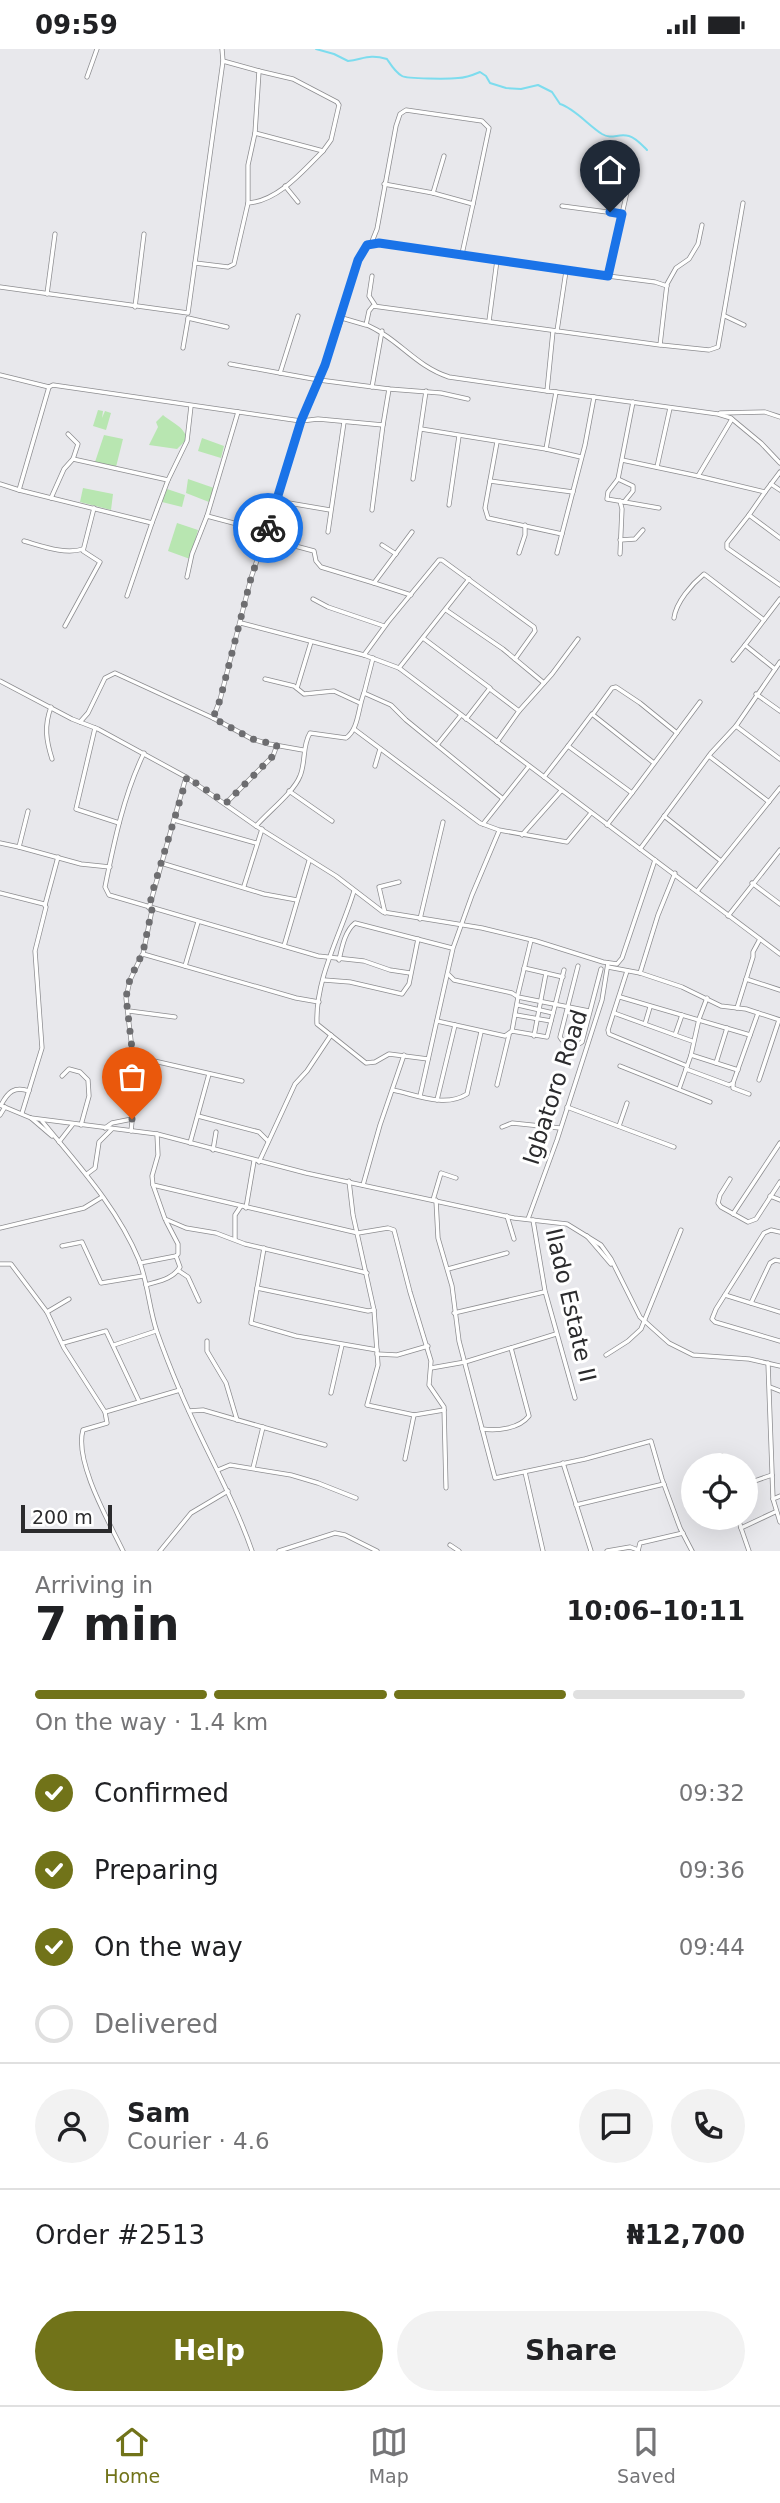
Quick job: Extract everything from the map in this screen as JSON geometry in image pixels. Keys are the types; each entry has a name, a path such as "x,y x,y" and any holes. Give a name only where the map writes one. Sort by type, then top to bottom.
{"street":[{"path":"87,77 97,49"},
{"path":"183,348 223,61 222,49"},
{"path":"223,61 293,79 337,102 335,127 329,145 267,199 248,203"},
{"path":"195,263 228,267 234,264 248,203 248,165 255,133 259,71"},
{"path":"371,244 377,229 396,126 403,112 417,111 482,121 487,125 489,132 462,254"},
{"path":"255,133 323,151"},
{"path":"433,193 444,156"},
{"path":"608,276 629,183"},
{"path":"384,184 473,204"},
{"path":"285,186 298,202"},
{"path":"366,325 371,307 377,306 660,345 717,349 743,203"},
{"path":"562,206 622,214"},
{"path":"660,345 667,286 676,268 689,259 698,244 702,225"},
{"path":"47,294 55,234"},
{"path":"135,307 144,234"},
{"path":"213,718 241,623 251,578 301,421 342,318 362,250 371,244 379,243 655,282 667,286"},
{"path":"489,321 496,260"},
{"path":"547,391 566,271"},
{"path":"372,276 369,296 377,306"},
{"path":"0,287 188,316 227,327"},
{"path":"280,373 298,316"},
{"path":"725,316 744,325"},
{"path":"342,318 382,331 423,366 449,377 718,414 733,419 780,463"},
{"path":"372,387 382,331"},
{"path":"230,364 319,380 426,391 468,399"},
{"path":"0,375 48,387 53,385 301,421 318,419 383,425"},
{"path":"19,490 48,387"},
{"path":"372,510 389,389"},
{"path":"413,479 426,391"},
{"path":"546,449 556,392"},
{"path":"557,553 594,397"},
{"path":"633,402 618,479 606,497 610,501 659,508"},
{"path":"127,596 168,480 187,442 191,406"},
{"path":"657,467 670,407"},
{"path":"187,577 192,554 207,516 239,412"},
{"path":"718,414 765,412 780,417"},
{"path":"698,476 733,419"},
{"path":"328,532 344,422"},
{"path":"421,429 581,457"},
{"path":"51,498 64,469 73,459 77,443 68,434"},
{"path":"449,506 459,436"},
{"path":"497,442 485,508 488,518 562,534"},
{"path":"73,459 168,480"},
{"path":"622,460 765,492"},
{"path":"780,472 727,543 727,548 780,585"},
{"path":"618,479 633,486 633,491 622,502 620,554"},
{"path":"490,481 573,492"},
{"path":"0,484 152,523"},
{"path":"771,484 780,490"},
{"path":"277,501 330,510"},
{"path":"65,627 100,562 87,555 83,549 94,509"},
{"path":"751,511 749,515 780,538"},
{"path":"207,516 241,525 265,538 314,551 321,567 411,595"},
{"path":"519,553 525,525"},
{"path":"620,540 635,539 643,530"},
{"path":"374,583 412,532"},
{"path":"24,541 56,549 83,549"},
{"path":"382,544 396,554"},
{"path":"363,655 440,560 469,578 534,627 535,631 515,659"},
{"path":"674,618 678,605 704,574 764,620"},
{"path":"399,668 469,578"},
{"path":"313,599 328,607 384,626"},
{"path":"733,660 780,599"},
{"path":"446,610 544,683"},
{"path":"241,623 363,655 399,668 780,954"},
{"path":"423,638 519,711"},
{"path":"497,742 578,639"},
{"path":"297,688 311,642"},
{"path":"745,645 775,669"},
{"path":"256,826 301,774 304,750 310,733 346,738 354,729 373,658"},
{"path":"640,849 709,756 736,726 780,662"},
{"path":"80,722 88,713 104,679 113,673 213,718 252,739 304,750"},
{"path":"265,679 312,694 334,691 360,703"},
{"path":"0,681 187,777 256,826 327,870 385,913 461,923 531,940 690,990 721,1006 780,1020 759,1080"},
{"path":"544,777 612,688 616,687 640,703 677,733"},
{"path":"466,719 490,688"},
{"path":"364,693 391,705 502,798"},
{"path":"756,694 780,711"},
{"path":"607,825 700,702"},
{"path":"51,707 46,728 52,759"},
{"path":"592,714 654,763"},
{"path":"438,745 461,715"},
{"path":"736,726 780,759"},
{"path":"95,728 76,809 119,823"},
{"path":"354,729 470,817 499,830 567,842 591,813"},
{"path":"226,803 273,756 277,745"},
{"path":"568,746 632,793"},
{"path":"375,766 380,749"},
{"path":"144,753 130,785 119,823 104,887 109,895 330,959 364,961 411,974"},
{"path":"709,756 769,802"},
{"path":"483,824 529,766"},
{"path":"131,1131 136,1090 127,988 143,954 161,863 187,777"},
{"path":"698,891 780,788"},
{"path":"522,835 561,790"},
{"path":"289,791 332,821"},
{"path":"19,847 28,811"},
{"path":"664,816 721,860"},
{"path":"174,820 256,843"},
{"path":"420,919 443,822"},
{"path":"244,886 262,829"},
{"path":"420,1096 453,948 499,830"},
{"path":"0,843 81,864 110,867"},
{"path":"728,916 780,850"},
{"path":"22,1114 42,1048 35,951 58,857"},
{"path":"608,965 617,964 622,958 655,860"},
{"path":"284,946 309,861"},
{"path":"161,863 264,894 297,900"},
{"path":"640,973 658,915 675,873"},
{"path":"385,913 379,887 399,882"},
{"path":"752,883 780,904"},
{"path":"355,891 330,959 319,1002 317,1024 366,1063 376,1062 389,1054 428,1059"},
{"path":"0,893 45,905"},
{"path":"186,966 198,922"},
{"path":"339,960 345,939 355,923 453,948"},
{"path":"324,980 350,982 402,994 411,974 418,939"},
{"path":"737,1008 753,952 760,939"},
{"path":"497,1085 516,1015 531,940"},
{"path":"143,954 296,998 319,1002"},
{"name":"Igbatoro Road","path":"530,1220 602,1000 608,965"},
{"path":"578,966 560,1037 562,1040 582,1042 601,969"},
{"path":"524,968 563,977"},
{"path":"437,1021 481,1031 547,1037 564,970"},
{"path":"627,971 608,1030 612,1037 719,1082 733,1083"},
{"path":"534,1036 546,973"},
{"path":"448,974 454,980 589,1011"},
{"path":"746,979 780,990"},
{"path":"445,984 454,980"},
{"path":"620,997 750,1035"},
{"path":"679,1089 707,998"},
{"path":"518,1005 553,1013"},
{"path":"645,1024 650,1007"},
{"path":"129,1011 175,1017"},
{"path":"614,1013 693,1041"},
{"path":"749,1094 733,1089 733,1083 758,1013"},
{"path":"516,1015 551,1021"},
{"path":"675,1035 683,1015"},
{"path":"437,1100 455,1025"},
{"path":"716,1062 727,1027"},
{"path":"393,1090 454,1101 467,1094 481,1031"},
{"path":"234,1239 235,1215 244,1207 256,1162 295,1084 331,1035"},
{"path":"363,1185 404,1055"},
{"path":"691,1055 738,1070"},
{"path":"132,1056 242,1081"},
{"path":"620,1066 710,1102"},
{"path":"62,1076 69,1069 73,1069 88,1080 89,1096 81,1125"},
{"path":"190,1143 209,1074"},
{"path":"0,1115 12,1090 17,1088 29,1091"},
{"path":"619,1126 627,1103"},
{"path":"2,1106 31,1118 157,1134 256,1162 507,1216 561,1223 585,1234 614,1267 645,1322 669,1343 693,1355 737,1358 780,1366"},
{"path":"568,1107 674,1147"},
{"path":"198,1116 260,1132 268,1141"},
{"path":"31,1118 54,1137 88,1174 127,1237 140,1263 156,1331 252,1551"},
{"path":"105,1128 112,1123 132,1119"},
{"path":"41,1120 54,1137"},
{"path":"502,1127 512,1123 561,1128"},
{"path":"59,1142 73,1124"},
{"path":"88,1174 95,1168 99,1142 112,1129"},
{"path":"214,1150 216,1132"},
{"path":"146,1285 170,1277 180,1267 176,1257 178,1244 153,1185 152,1176 158,1155 157,1134"},
{"path":"733,1214 780,1143"},
{"path":"456,1178 441,1173 434,1200 438,1238 448,1269 465,1362 495,1478 651,1441 664,1484 692,1551"},
{"path":"730,1179 718,1201 721,1207 745,1221 752,1222 780,1182"},
{"path":"349,1181 374,1310 378,1365 368,1405 414,1415 444,1410"},
{"path":"153,1185 358,1233 388,1228 394,1230 428,1346 431,1368 429,1385 443,1404 446,1488"},
{"path":"0,1228 84,1208 102,1196"},
{"path":"770,1196 780,1200"},
{"path":"507,1216 514,1239"},
{"path":"166,1219 264,1248 367,1273"},
{"name":"Ilado Estate II","path":"530,1220 545,1291 575,1398"},
{"path":"173,1237 176,1224"},
{"path":"606,1355 638,1333 645,1322 681,1230"},
{"path":"780,1232 768,1230 764,1233 713,1315 715,1322 780,1341"},
{"path":"62,1246 82,1242 101,1283 143,1276"},
{"path":"264,1248 251,1323 296,1336 397,1355 428,1346"},
{"path":"448,1269 507,1253"},
{"path":"140,1263 176,1257"},
{"path":"751,1303 770,1263 780,1261"},
{"path":"0,1264 15,1267 47,1312 105,1412 107,1423 83,1430 82,1454 86,1471 123,1551"},
{"path":"178,1271 188,1277 199,1301"},
{"path":"257,1288 374,1310"},
{"path":"454,1313 545,1291"},
{"path":"725,1295 780,1312"},
{"path":"47,1312 69,1299"},
{"path":"64,1343 104,1330 108,1333 139,1401"},
{"path":"114,1345 156,1331"},
{"path":"431,1368 465,1362 556,1334"},
{"path":"206,1341 207,1350 226,1383 237,1420"},
{"path":"331,1394 342,1345"},
{"path":"482,1429 494,1430 521,1424 529,1416 511,1347"},
{"path":"768,1363 766,1374 770,1387 773,1499 780,1522"},
{"path":"770,1387 780,1391"},
{"path":"105,1412 180,1390"},
{"path":"189,1411 203,1410 325,1445"},
{"path":"405,1459 414,1415"},
{"path":"253,1468 263,1427"},
{"path":"485,1439 494,1430"},
{"path":"563,1463 591,1551"},
{"path":"218,1470 230,1465 253,1468 311,1480 356,1498"},
{"path":"525,1472 543,1551"},
{"path":"758,1480 772,1475"},
{"path":"576,1505 664,1484"},
{"path":"160,1551 191,1513 228,1491"},
{"path":"773,1499 780,1496"},
{"path":"758,1520 775,1511"},
{"path":"742,1530 749,1551"},
{"path":"279,1551 335,1533 345,1535 377,1551"},
{"path":"607,1551 631,1547 638,1551 638,1545 643,1542 683,1533"},
{"path":"450,1545 459,1551"}],"green space":[{"path":"98,410 103,411 102,418 105,411 111,413 106,430 93,426"},
{"path":"163,415 180,428 187,439 177,449 149,445 158,427 156,422"},
{"path":"104,435 123,439 116,467 95,462"},
{"path":"202,438 224,446 221,458 198,451"},
{"path":"188,479 214,488 209,502 186,493"},
{"path":"83,488 113,494 111,510 80,502"},
{"path":"167,489 185,495 182,507 162,502"},
{"path":"177,523 198,530 190,559 168,551"}],"waterway":[{"path":"316,49 348,61 371,57 387,59 397,72 405,77 461,78 480,72 490,83 506,88 521,89 538,85 552,92 560,104 602,134 629,136 647,150"}],"way so far":[{"path":"132,1119 136,1083 127,988 143,952 150,925 152,909 149,908 153,890 187,777 226,803 277,749 277,745 252,739 213,718 241,623 251,578 268,528"}],"route":[{"path":"268,528 301,421 342,318 358,260 367,245 379,243 608,276 622,214 610,212"}]}
